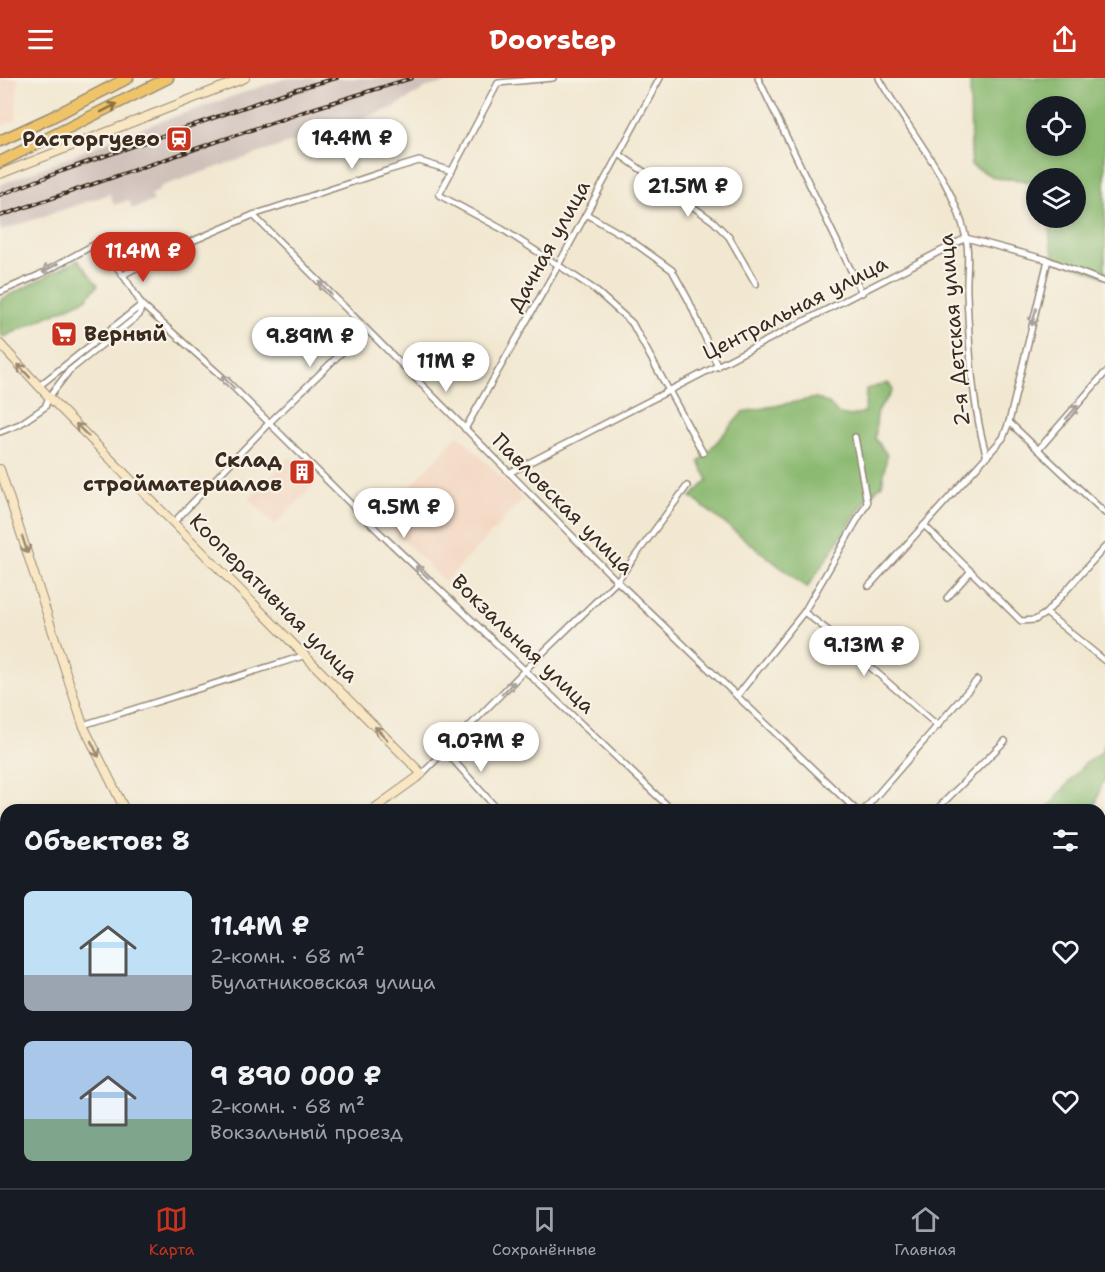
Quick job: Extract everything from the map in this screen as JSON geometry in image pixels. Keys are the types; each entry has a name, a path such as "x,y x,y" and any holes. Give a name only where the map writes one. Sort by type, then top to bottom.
{"highway":[{"path":"0,141 128,78"},
{"path":"0,162 168,78"}],"street":[{"path":"0,174 245,78"},
{"path":"553,78 498,83 440,195 502,229 558,265 594,289 632,323 704,453"},
{"name":"Дачная улица","path":"465,429 660,78"},
{"path":"758,78 862,293"},
{"name":"2-я Детская улица","path":"879,78 948,187 966,238 970,347 982,440 987,457"},
{"path":"619,154 713,221 729,237 756,284"},
{"path":"123,275 160,255 253,215 419,161 452,171"},
{"path":"586,214 626,237 672,270 689,301 718,366"},
{"name":"Павловская улица","path":"253,215 617,581 850,804"},
{"path":"966,238 1048,260 1105,282"},
{"name":"Центральная улица","path":"509,473 966,238"},
{"name":"Вокзальная улица","path":"0,292 39,275 99,242 142,305 229,383 381,534 666,804"},
{"path":"869,586 1003,438 1048,260"},
{"path":"39,386 142,305"},
{"path":"0,432 20,424 45,407 49,397 69,371 139,315 142,305"},
{"path":"174,522 269,423 366,329"},
{"name":"Кооперативная улица","path":"0,344 49,397 422,774"},
{"path":"1038,450 1105,373"},
{"path":"1009,421 1105,513"},
{"path":"737,696 804,612 867,503 855,437"},
{"path":"0,469 83,725 122,804"},
{"path":"380,804 422,774 446,752 526,669 617,581 687,486"},
{"path":"924,525 1022,621 1035,620 1046,613 1105,547"},
{"path":"947,598 971,571"},
{"path":"804,612 938,726"},
{"path":"1046,613 1105,662"},
{"path":"83,725 306,655"},
{"path":"869,804 977,680"},
{"path":"942,804 1005,741"},
{"path":"446,752 493,804"}],"shaded area":[{"path":"0,78 18,78 16,120 0,126"},
{"path":"286,78 471,78 427,87 393,108 159,187 159,191 151,194 154,201 132,209 129,200 114,205 110,194 0,231 0,185 136,130"},
{"path":"458,434 523,500 445,582 382,519"},
{"path":"291,456 317,482 275,525 249,499"}],"green space":[{"path":"970,78 1105,78 1105,277 1056,259 1051,244 1050,228 1086,228 1086,168 1026,168 1026,181 995,178 971,165"},
{"path":"78,260 98,285 86,299 4,337 0,334 0,300"},
{"path":"888,383 893,389 878,412 875,438 887,455 882,485 867,498 807,588 691,497 708,480 699,462 743,412 816,398 829,404 838,414 851,416 865,412 866,389"},
{"path":"1105,743 1105,781 1102,783 1096,804 1051,804 1085,763 1101,753"}],"railway":[{"path":"0,195 296,89 337,78"},
{"path":"0,216 315,108 412,78"}],"place":[{"name":"Расторгуево","path":"179,139"},
{"name":"Верный","path":"64,334"},
{"name":"Склад стройматериалов","path":"302,472"}]}
